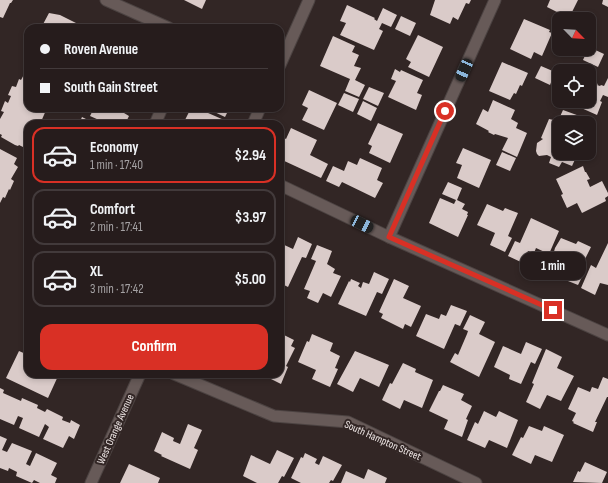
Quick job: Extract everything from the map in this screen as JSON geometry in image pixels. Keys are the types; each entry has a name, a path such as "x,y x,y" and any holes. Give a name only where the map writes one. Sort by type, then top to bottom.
{"street":[{"path":"106,0 160,24"},
{"path":"284,56 309,0"},
{"path":"389,237 495,0"},
{"path":"284,187 389,237 608,335"},
{"name":"West Orange Avenue","path":"90,483 138,378"},
{"name":"South Hampton Street","path":"184,378 274,416 348,422 476,483"}],"building":[{"path":"0,0 13,0 3,18 0,17"},
{"path":"184,0 206,0 202,9"},
{"path":"435,0 471,0 469,4 466,3 458,20 453,17 450,24 430,15"},
{"path":"550,0 578,0 572,12 557,12 547,7"},
{"path":"603,0 608,0 608,7 602,4"},
{"path":"347,5 375,18 374,19 377,21 383,8 397,15 391,27 382,23 379,29 383,31 374,50 340,35 346,23 340,21"},
{"path":"49,13 60,15 78,24 43,24"},
{"path":"401,16 416,23 410,36 395,29"},
{"path":"524,19 550,30 549,32 552,33 542,56 534,52 531,59 510,49"},
{"path":"418,35 443,47 429,77 408,67 411,62 406,59"},
{"path":"333,36 355,46 352,52 359,55 354,66 361,68 355,80 365,85 359,97 345,91 350,79 320,66"},
{"path":"596,50 604,54 598,67 596,64 592,64 583,60 585,56 596,56"},
{"path":"502,62 528,73 522,86 520,85 516,94 514,93 510,100 489,91"},
{"path":"541,66 552,71 552,80 550,85 535,78"},
{"path":"395,69 400,72 401,70 423,80 417,93 422,95 416,110 388,97 396,81 391,79"},
{"path":"24,74 24,112 45,112 42,120 24,120 24,148 15,145 1,137 2,135 0,134 0,119 4,112 1,111 5,101 8,103 11,96 8,95 12,86 16,87 19,79 21,80"},
{"path":"608,78 608,97 603,95 597,115 581,108 596,108 596,83 598,84 597,85 604,86"},
{"path":"369,87 384,93 378,106 363,99"},
{"path":"309,90 337,103 324,130 302,120 308,108 302,105"},
{"path":"344,93 359,99 353,112 338,105"},
{"path":"493,100 515,110 511,119 518,123 516,128 527,133 517,157 502,150 508,138 494,135 476,124 483,109 488,112"},
{"path":"363,101 377,108 371,121 357,114"},
{"path":"563,110 580,116 560,116"},
{"path":"92,112 124,112 129,116 127,120 99,120 90,116"},
{"path":"189,112 206,112 224,120 185,120"},
{"path":"214,112 228,112 225,117"},
{"path":"82,117 88,120 81,120"},
{"path":"549,119 552,120 552,160 575,160 572,166 562,162 559,167 549,163 551,157 547,155 539,156 537,154 537,143 543,139 541,138"},
{"path":"378,123 403,134 390,163 369,153 372,146 368,144"},
{"path":"291,128 317,140 310,155 328,164 321,178 284,161 284,138 286,139"},
{"path":"463,148 491,160 479,188 457,178 462,165 456,163"},
{"path":"0,149 17,158 14,164 18,167 11,179 14,181 10,190 9,189 5,198 3,197 0,203"},
{"path":"502,152 516,158 510,171 496,165"},
{"path":"360,158 382,168 377,180 383,183 375,198 342,182 339,187 326,181 333,166 344,171 348,161 357,165"},
{"path":"583,166 590,179 587,180 590,187 602,181 608,196 605,198 606,201 582,213 577,203 567,208 561,195 563,194 556,179"},
{"path":"448,182 462,188 457,200 465,204 462,209 468,212 458,237 429,223 440,198 454,204 456,200 442,194"},
{"path":"487,204 503,211 505,208 518,213 508,236 512,238 505,252 490,245 495,233 477,225"},
{"path":"531,218 559,231 549,254 536,248 534,253 528,251 523,263 508,256 515,241 520,243"},
{"path":"298,237 312,244 306,258 302,257 288,287 284,285 284,245 293,249"},
{"path":"561,238 576,244 578,241 591,247 580,269 585,271 578,285 563,279 569,267 552,259 555,248"},
{"path":"608,243 608,285 600,283 595,295 581,288 591,265 596,268"},
{"path":"317,245 332,251 327,264 335,269 333,273 341,276 331,297 323,293 318,303 307,298 310,291 304,289 316,261 311,259"},
{"path":"374,272 389,279 382,294 377,292 366,316 338,304 351,279 360,283 358,286 361,288 363,282 369,284"},
{"path":"394,279 409,286 403,298 421,306 411,327 405,324 403,329 381,318 383,314 379,312"},
{"path":"451,305 467,311 460,326 455,324 444,349 416,336 426,314 439,319 441,314 446,316"},
{"path":"470,315 485,322 479,334 495,342 479,377 450,362 455,353 458,355 467,334 468,331 463,329"},
{"path":"312,334 333,343 330,351 340,356 335,368 338,369 330,387 312,379 316,370 298,362 307,341 309,342"},
{"path":"284,335 294,340 291,346 295,348 286,366 288,367 284,377"},
{"path":"526,342 542,349 535,364 531,362 521,384 509,379 510,375 494,367 503,346 521,354"},
{"path":"546,349 562,357 557,368 574,376 561,401 547,395 540,409 526,402"},
{"path":"19,351 24,353 24,378 57,378 48,398 6,378"},
{"path":"355,351 389,365 379,387 360,378 353,392 337,384"},
{"path":"403,363 416,369 415,372 433,380 422,408 404,400 400,409 382,400 390,383 392,384"},
{"path":"603,377 608,379 608,397 595,422 597,422 593,432 573,423 574,422 572,421 576,413 568,409 578,387 590,392 592,387 598,389"},
{"path":"269,378 283,378 281,384"},
{"path":"443,385 464,394 461,400 472,406 466,419 468,420 462,437 444,429 448,420 429,411"},
{"path":"0,388 4,390 3,393 21,401 22,398 38,405 37,408 45,412 47,409 63,417 62,420 70,423 71,420 80,425 74,439 69,436 63,448 43,439 49,427 45,424 39,437 19,428 23,418 18,416 14,425 0,419"},
{"path":"484,411 496,417 499,411 518,420 507,448 489,440 485,448 467,440 475,422 478,424"},
{"path":"188,424 202,430 194,448 198,450 190,469 161,456 162,455 154,451 162,432 174,438 173,441 180,444"},
{"path":"529,426 542,431 544,426 564,435 552,462 535,455 531,464 512,455 521,437 523,438"},
{"path":"0,436 7,439 2,450 7,452 12,443 32,451 26,464 30,466 36,453 57,463 51,475 57,478 55,483 40,483 34,480 32,483 16,476 17,472 9,468 8,471 0,468"},
{"path":"277,450 294,458 284,477 282,476 278,483 257,483 243,476 251,455 270,464"},
{"path":"305,453 317,459 315,463 319,465 323,456 342,465 333,481 331,480 329,483 301,483 291,478 301,457 303,458"},
{"path":"585,462 607,472 602,483 573,482 578,471 580,472"},
{"path":"129,464 160,478 158,483 120,483"},
{"path":"368,469 387,478 385,483 341,483 346,471 364,479"}],"route":[{"path":"445,111 389,237 553,310"}]}
